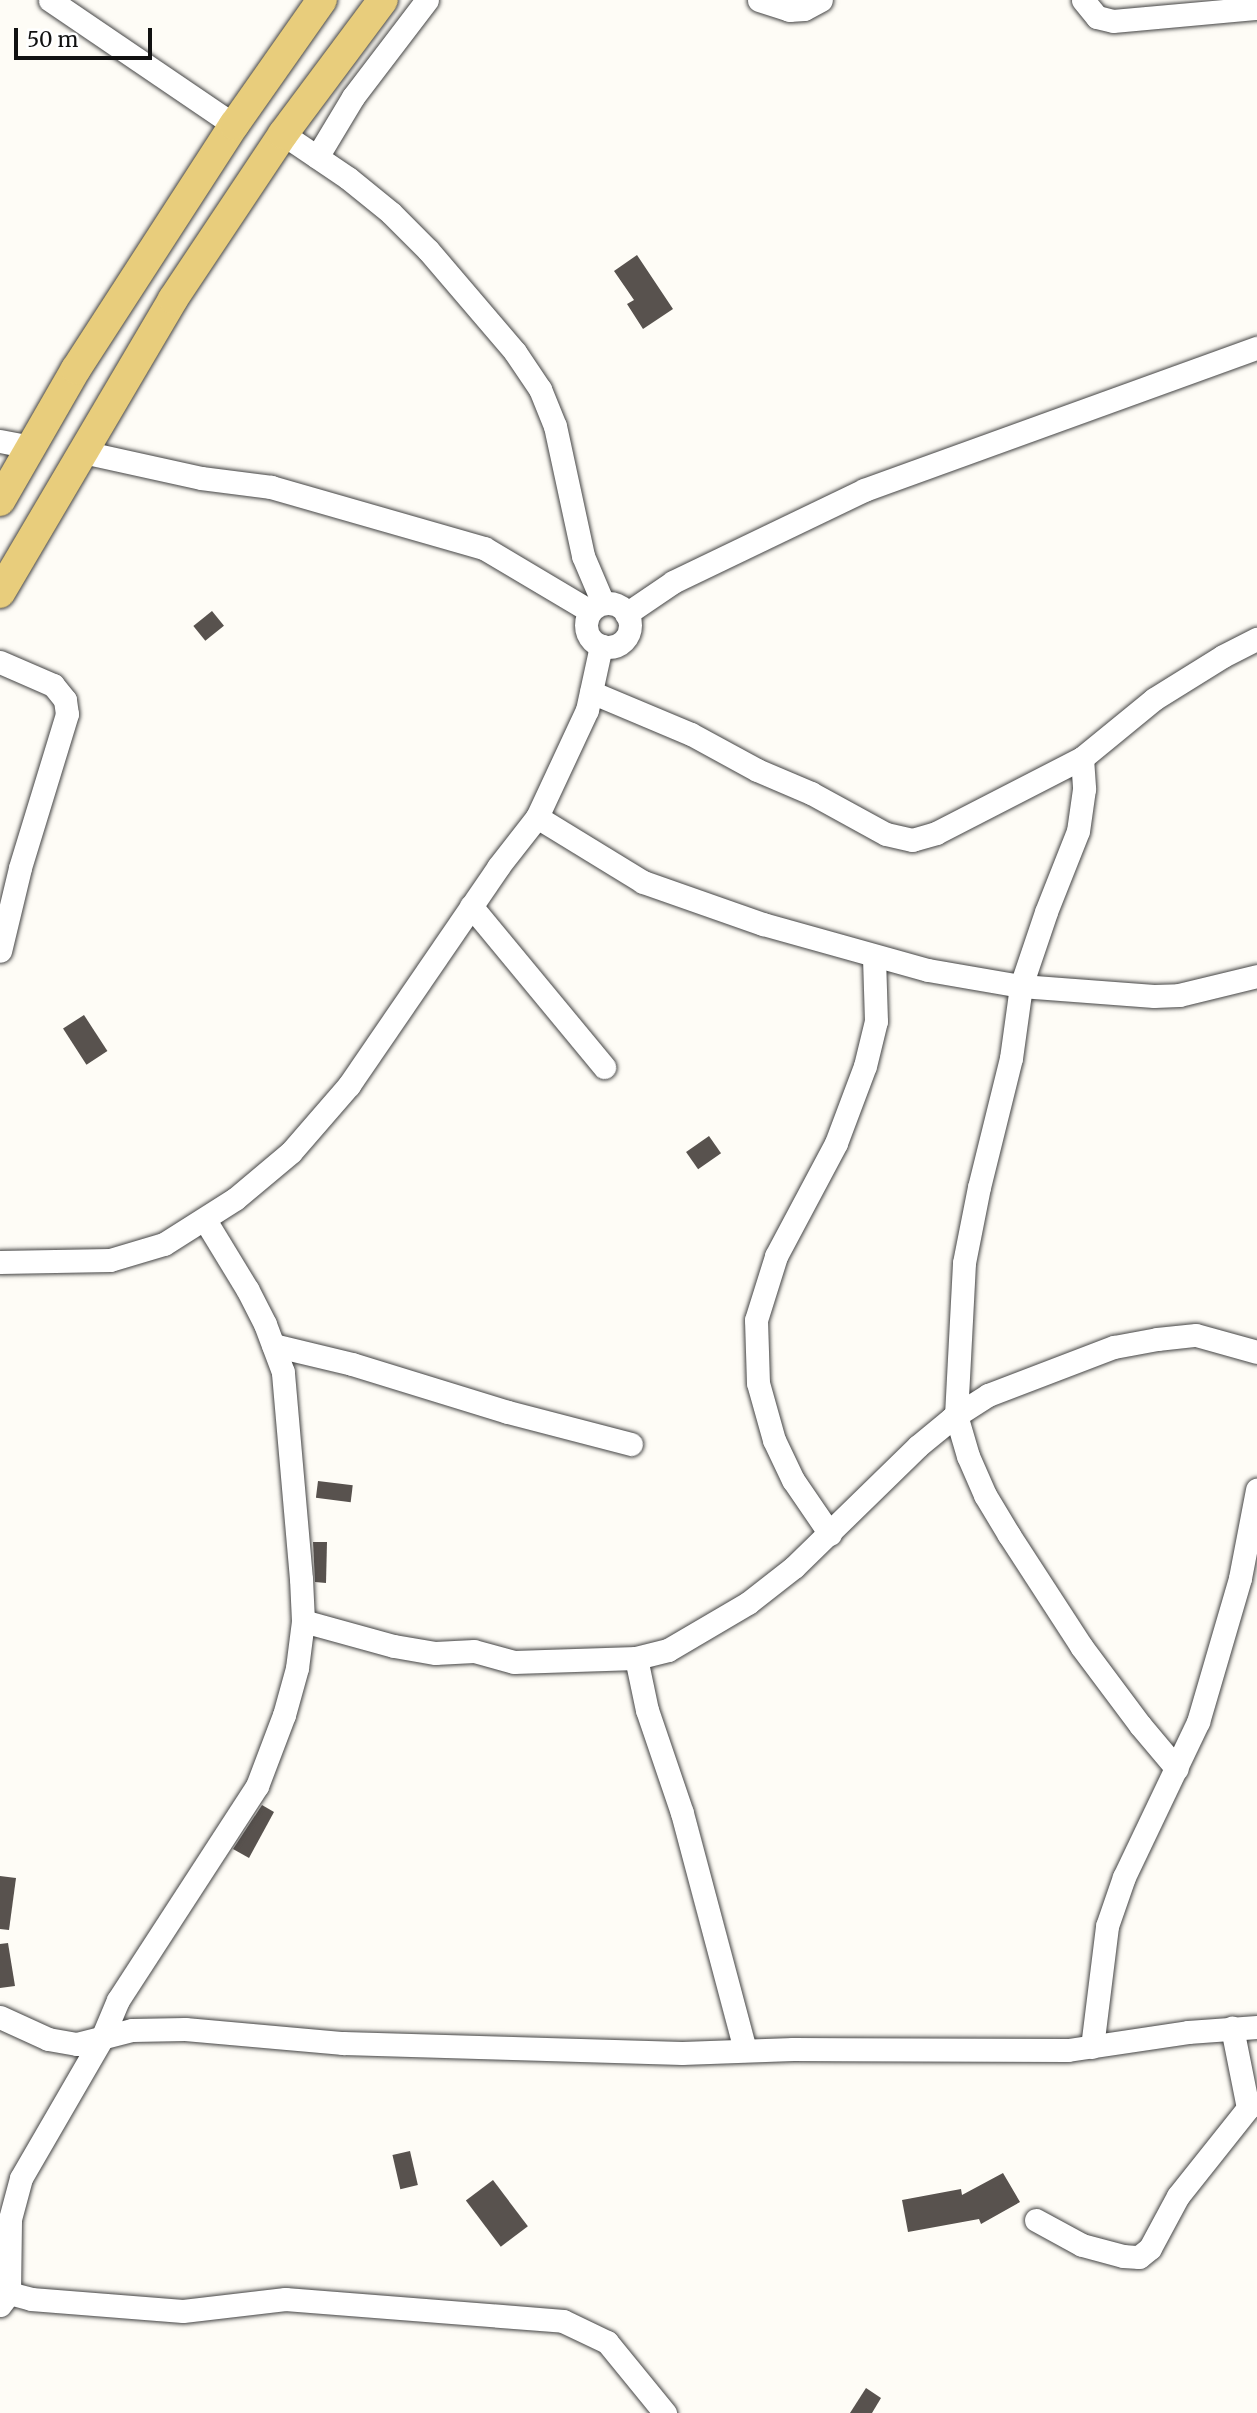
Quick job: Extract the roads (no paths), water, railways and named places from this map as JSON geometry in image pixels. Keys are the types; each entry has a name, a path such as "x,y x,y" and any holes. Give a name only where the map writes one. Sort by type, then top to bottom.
{"main road":[{"path":"0,501 76,369 234,125 321,0"},
{"path":"0,593 173,299 283,134 383,0"}],"street":[{"path":"50,0 234,125"},
{"path":"317,157 353,97 427,0"},
{"path":"759,0 789,10 804,9 821,0"},
{"path":"1083,0 1097,17 1113,21 1257,8"},
{"path":"283,134 391,212 428,250 516,352 540,389 560,446 583,556 597,607"},
{"path":"626,614 673,582 864,490 1257,348"},
{"path":"0,441 32,447"},
{"path":"83,452 201,478 271,487 484,548 597,607 621,607 630,624 628,634 621,642 601,646 592,640 586,631 586,621 597,607"},
{"path":"591,692 691,734 757,770 811,793 886,835 912,840 936,833 1082,758 1154,699 1223,656 1257,639"},
{"path":"0,1262 110,1260 164,1244 205,1220 291,1152 320,1123 471,906 537,817 587,710 601,646"},
{"path":"0,662 53,685 65,700 67,714 20,868 0,951"},
{"path":"1082,758 1084,789 1078,831 1021,986 1011,1058 979,1187 964,1263 956,1415 985,1495 1009,1535 1082,1646 1139,1725 1177,1769"},
{"path":"537,817 643,882 763,924 874,957 1021,986 1179,995 1257,976"},
{"path":"471,906 604,1067"},
{"path":"830,1534 793,1480 774,1440 758,1383 756,1320 776,1256 836,1143 865,1066 876,1021 874,957"},
{"path":"205,1220 247,1289 283,1372 288,1405 303,1621 297,1668 284,1715 257,1786 118,2000 102,2038 21,2178 10,2219 5,2299 183,2311 285,2300 563,2321 607,2342 665,2413"},
{"path":"303,1621 394,1646 435,1653 474,1651 514,1662 636,1658 668,1650 748,1603 830,1534 895,1467 956,1415 988,1395 1114,1347 1196,1335 1257,1352"},
{"path":"272,1345 352,1364 508,1412 631,1444"},
{"path":"1091,2046 1107,1926 1124,1877 1198,1722 1240,1578 1257,1490"},
{"path":"636,1658 647,1710 682,1813 745,2050"},
{"path":"0,2017 48,2039 77,2044 132,2030 185,2029 343,2043 682,2053 745,2050 1068,2050 1257,2027"},
{"path":"1035,2220 1082,2245 1123,2256 1139,2257 1150,2248 1178,2196 1242,2120 1248,2108 1232,2028"}]}
